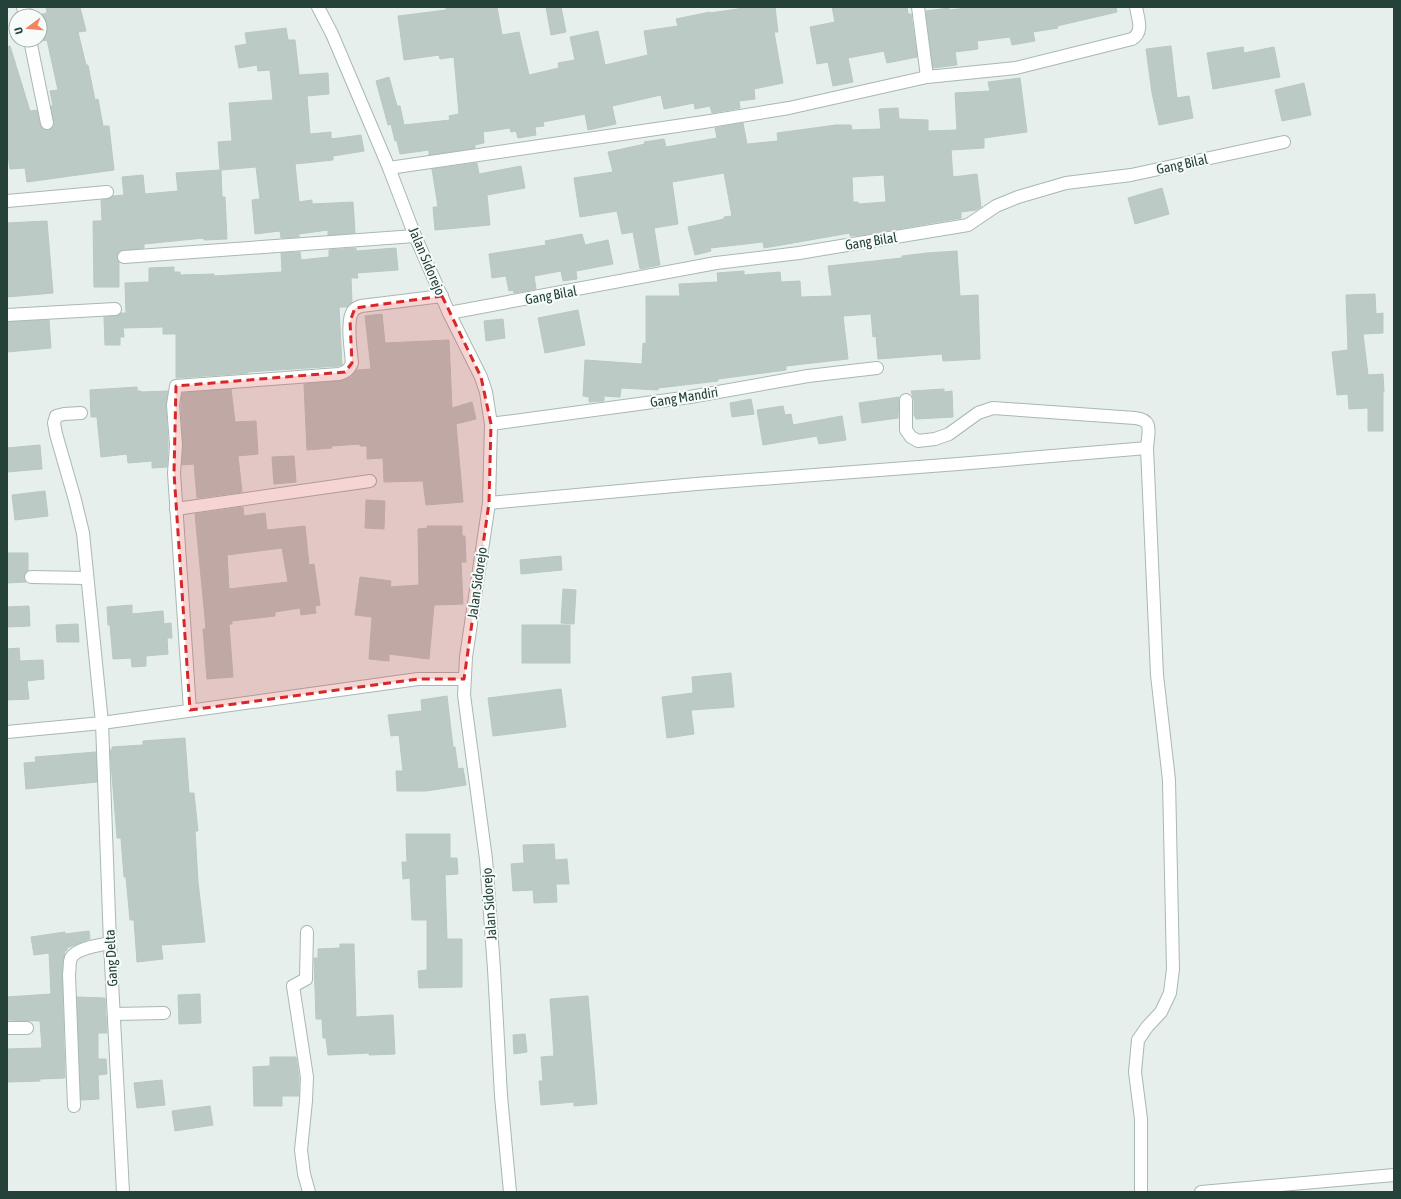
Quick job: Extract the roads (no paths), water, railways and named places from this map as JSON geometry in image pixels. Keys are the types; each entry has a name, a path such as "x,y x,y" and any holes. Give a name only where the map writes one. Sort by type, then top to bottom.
{"street":[{"name":"Jalan Sidorejo","path":"318,7 332,34 389,168 414,236 486,392 491,424 489,503 464,678 466,712 486,859 501,1096 510,1192"},
{"path":"918,7 926,77"},
{"path":"389,168 696,124 768,112 926,77 1016,68 1132,39 1137,35 1139,28 1136,7"},
{"path":"32,48 47,123"},
{"name":"Gang Bilal","path":"449,313 716,263 799,253 968,225 989,210 1003,203 1066,183 1131,175 1284,142"},
{"path":"7,201 107,192"},
{"path":"124,257 414,236"},
{"path":"190,710 174,473 176,445 173,405 176,386 339,374 345,372 350,368 352,363 350,321 355,308 442,296"},
{"path":"7,315 115,309"},
{"name":"Gang Mandiri","path":"491,424 690,397 808,376 877,368"},
{"path":"906,400 906,430 911,437 918,441 934,439 949,434 978,413 993,408 1143,419 1146,420 1149,428 1147,448 1157,675 1168,780 1173,969 1170,993 1161,1012 1147,1026 1138,1040 1135,1072 1141,1119 1141,1192"},
{"name":"Gang Delta","path":"81,413 56,416 54,422 83,533 86,578 102,723 110,943 123,1192"},
{"path":"489,503 696,484 1147,448"},
{"path":"176,509 370,481"},
{"path":"31,577 86,578"},
{"path":"7,732 102,723 418,679 464,678"},
{"path":"307,932 306,979 293,986 307,1077 301,1150 304,1174 309,1192"},
{"path":"74,1106 69,974 71,958 75,953 83,949 110,943"},
{"path":"114,1014 164,1013"},
{"path":"7,1028 27,1028"},
{"path":"1201,1192 1315,1187 1394,1175"}]}
